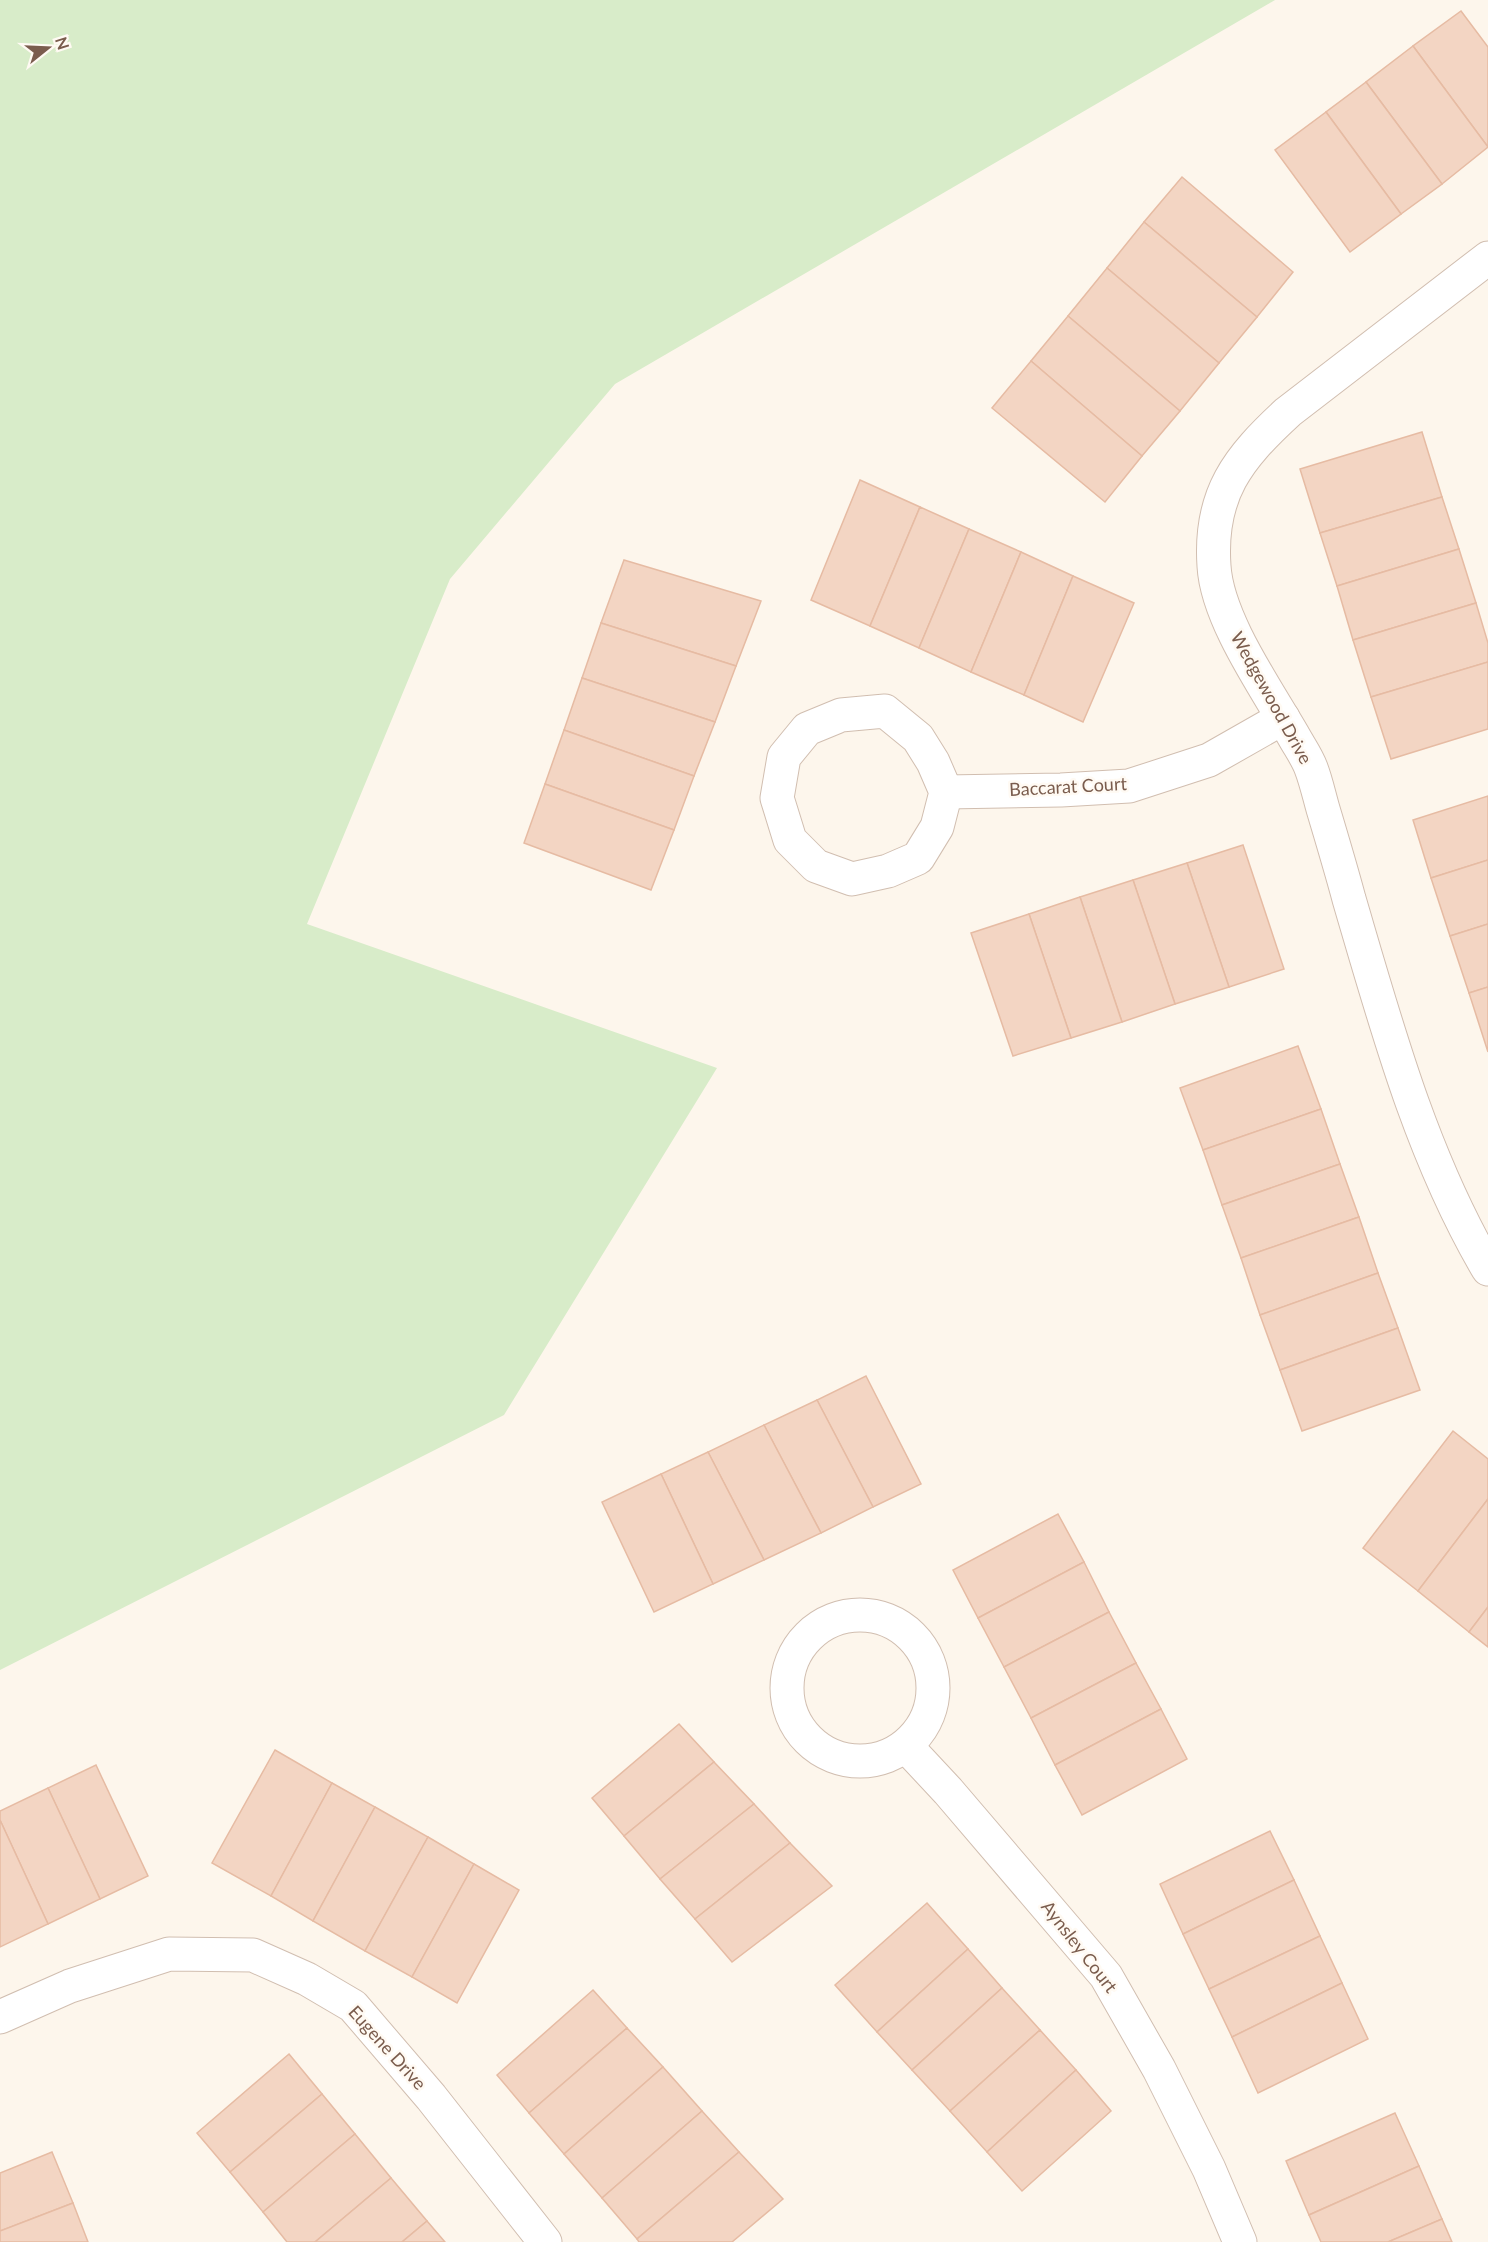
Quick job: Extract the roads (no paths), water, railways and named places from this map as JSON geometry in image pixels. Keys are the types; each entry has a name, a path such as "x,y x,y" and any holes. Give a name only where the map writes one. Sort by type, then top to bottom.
{"street":[{"name":"Wedgewood Drive","path":"1488,258 1288,412 1261,437 1227,483 1217,511 1213,539 1214,568 1219,597 1230,624 1311,768 1379,1001 1425,1139 1467,1230 1488,1269"},
{"path":"885,711 918,738 933,762 946,792 937,827 918,858 888,871 852,879 816,866 790,840 777,798 784,757 807,729 841,715 885,711"},
{"name":"Baccarat Court","path":"946,792 1129,786 1209,760 1283,718"},
{"path":"870,1615 897,1625 918,1644 930,1670 932,1699 925,1725 906,1746 880,1758 851,1760 824,1751 802,1732 789,1707 787,1678 796,1651 815,1629 841,1617 870,1615"},
{"name":"Aynsley Court","path":"906,1746 956,1799 1106,1976 1159,2069 1209,2169 1240,2242"},
{"name":"Eugene Drive","path":"0,2017 70,1986 169,1954 253,1955 306,1979 353,2006 431,2097 545,2242"}]}
